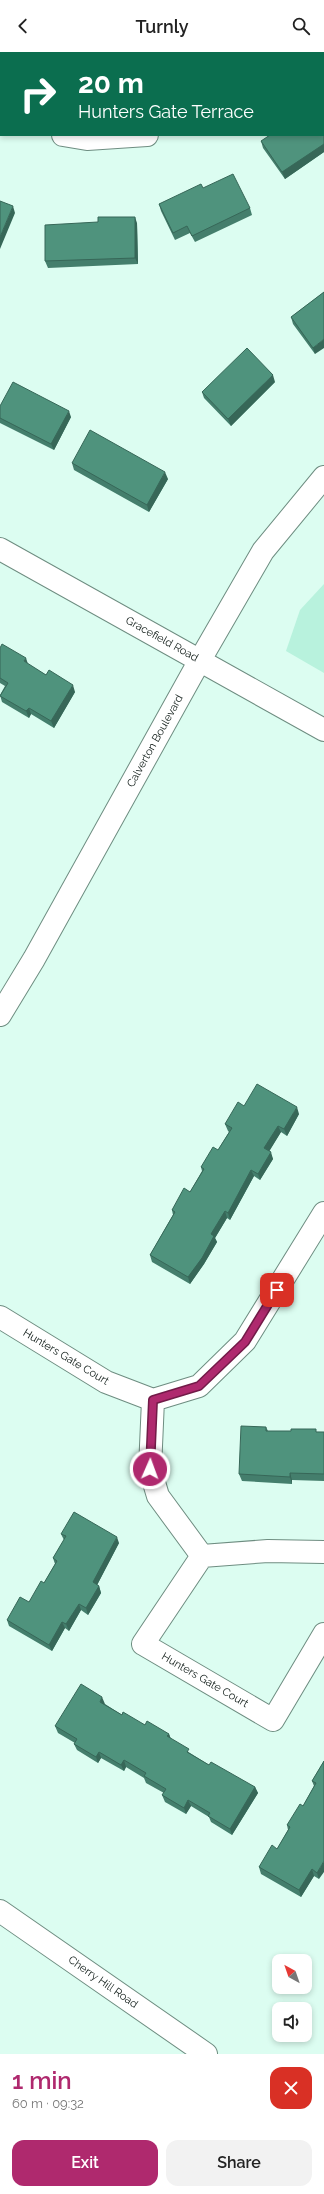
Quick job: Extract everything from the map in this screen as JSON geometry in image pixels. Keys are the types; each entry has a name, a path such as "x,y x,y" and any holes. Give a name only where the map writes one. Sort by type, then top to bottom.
{"street":[{"path":"69,136 87,139 132,136"},
{"name":"Calverton Boulevard","path":"0,1015 34,959 200,660 263,551 324,477"},
{"name":"Gracefield Road","path":"0,549 324,730"},
{"path":"324,1213 245,1342 199,1386 153,1400 150,1469 158,1496 202,1556 268,1551 324,1552"},
{"name":"Hunters Gate Court","path":"0,1317 106,1382 153,1400"},
{"name":"Hunters Gate Court","path":"202,1556 143,1644 273,1720 324,1634"},
{"name":"Cherry Hill Road","path":"0,1911 206,2054"}],"green space":[{"path":"324,584 324,673 286,651 300,610"}],"building":[{"path":"268,136 324,136 324,144 282,172 261,141"},
{"path":"233,174 250,208 192,236 187,226 173,233 159,204 201,184 203,188"},
{"path":"0,201 13,206 0,237"},
{"path":"98,217 135,217 135,258 45,261 45,225 98,222"},
{"path":"324,292 324,339 313,348 291,317"},
{"path":"247,348 273,375 228,419 202,392"},
{"path":"13,382 69,411 51,444 0,418 0,406"},
{"path":"90,430 165,472 147,505 72,463"},
{"path":"2,644 26,658 24,661 46,675 49,670 73,685 51,721 29,708 26,711 0,696 8,683 0,678 0,648"},
{"path":"257,1084 297,1107 284,1129 278,1126 264,1148 271,1152 258,1174 251,1170 228,1213 225,1211 211,1234 214,1236 202,1258 188,1277 150,1255 175,1212 172,1210 184,1188 190,1192 204,1169 201,1167 213,1147 218,1150 232,1128 225,1124 238,1102 244,1106"},
{"path":"241,1426 266,1427 266,1431 316,1429 316,1432 324,1432 324,1474 290,1473 290,1477 239,1474"},
{"path":"74,1512 117,1537 93,1582 99,1586 86,1608 79,1604 66,1624 62,1622 49,1645 7,1620 20,1597 29,1602 41,1581 44,1583 57,1561 53,1558 66,1536 61,1534"},
{"path":"81,1684 102,1697 100,1702 122,1715 123,1712 145,1725 147,1721 169,1734 167,1736 189,1749 187,1752 209,1765 211,1762 255,1787 230,1829 208,1816 210,1813 188,1800 184,1808 162,1795 166,1789 144,1776 146,1773 124,1760 121,1765 99,1752 96,1757 74,1744 77,1739 55,1726"},
{"path":"324,1761 324,1861 317,1873 312,1869 299,1890 259,1867 272,1845 277,1849 290,1827 287,1825 300,1804 303,1806 316,1783 312,1781"}],"route":[{"path":"150,1469 153,1400 199,1386 245,1342 277,1290"}]}
